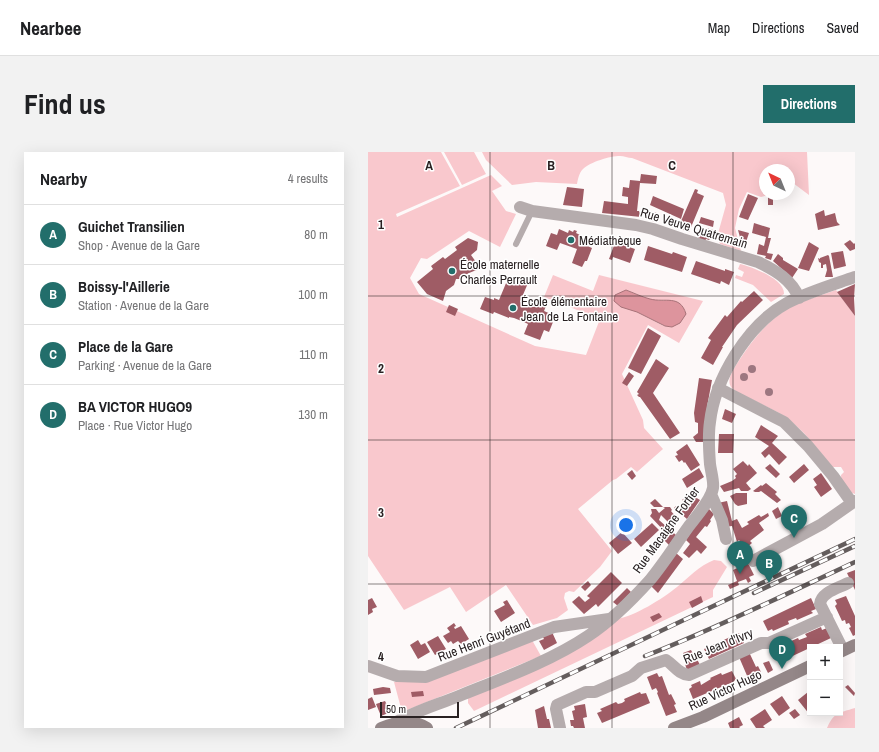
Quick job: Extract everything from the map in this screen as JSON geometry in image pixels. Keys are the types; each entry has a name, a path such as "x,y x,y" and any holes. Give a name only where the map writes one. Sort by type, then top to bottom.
{"main road":[{"path":"843,650 855,645"},
{"name":"Rue Victor Hugo","path":"674,728 703,717 807,667"},
{"path":"381,728 395,723 407,722 415,722 428,728"}],"street":[{"name":"Rue Veuve Quatremain","path":"520,207 532,211 636,225 758,262 769,267 792,285 799,298"},
{"name":"Rue Macaigne Fortier","path":"395,723 409,715 438,705 561,653 588,636 610,619 654,575 711,494 713,488 710,462 709,424 713,402 721,381 740,348 760,324 781,307 799,298 855,277"},
{"path":"718,388 784,422 808,446 854,502 822,524 753,561"},
{"path":"711,494 722,520 726,539"},
{"path":"838,644 820,604 821,600 826,594 848,583"},
{"name":"Rue Jean d'Ivry","path":"560,728 556,709 557,705 586,692 595,692 632,676 641,668 666,660 671,663 678,672 689,675 761,643 770,643 827,617"},
{"name":"Rue Henri Guyétand","path":"368,666 397,676 426,677 479,658 554,627 610,619"},
{"path":"428,728 427,715 438,705"}],"lane":[{"path":"516,244 532,211"}],"shaded area":[{"path":"368,152 441,152 460,186 396,214 397,217 491,175 502,186 492,191 506,211 516,214 500,247 469,231 427,259 421,258 410,278 419,294 535,346 586,355 600,319 544,297 553,275 593,291 599,275 703,301 679,343 648,325 622,374 643,420 644,428 663,449 637,472 631,467 578,509 612,551 600,567 574,592 569,591 565,593 564,598 568,610 557,618 533,625 506,585 466,612 450,587 404,610 368,556","holes":["626,290 651,300 666,300 672,327 664,326 637,312"]},
{"path":"444,152 474,152 486,174 462,185"},
{"path":"482,152 807,152 809,195 795,184 795,164 759,164 759,196 747,192 739,209 735,228 741,251 720,244 717,237 726,205 723,193 632,158 616,156 590,164 582,171 577,184 536,182 512,185 486,160"},
{"path":"740,264 767,274 779,283 784,294 771,302 753,285 735,278 736,275 742,277 744,272 738,269"},
{"path":"626,290 650,299 671,300 676,302 680,304 686,314 680,323 672,327 665,326 637,312 621,307 614,301 615,295"},
{"path":"836,290 855,316 855,494 843,485 841,475 844,472 841,467 832,467 798,427 779,413 734,390 729,381 731,374 743,355 768,324 792,306"},
{"path":"714,560 721,561 727,567 713,590 713,597 474,711 468,703 468,698 617,619 632,614 656,602 699,569"},
{"path":"532,640 541,656 402,712 394,682 419,681"},
{"path":"855,708 855,728 827,728 835,716 843,716 843,712"}],"building":[{"path":"641,174 657,176 656,184 640,183 637,211 639,211 641,217 602,213 604,201 628,204 628,197 622,196 623,187 629,188 630,180 640,181"},
{"path":"567,187 584,189 582,207 563,205"},
{"path":"695,189 698,190 697,193 704,196 689,232 678,228"},
{"path":"748,194 758,198 748,220 739,217"},
{"path":"653,196 684,209 681,219 650,205"},
{"path":"768,200 773,200 773,205 768,205"},
{"path":"824,210 825,216 835,213 837,222 840,225 818,230 815,214"},
{"path":"648,211 657,213 655,222 650,220 647,216"},
{"path":"701,217 714,221 713,227 699,223"},
{"path":"754,223 770,228 768,238 771,238 767,253 773,254 771,260 765,258 766,256 757,254 759,244 764,246 766,237 752,233"},
{"path":"706,228 713,230 711,238 709,240 706,239 705,241 698,238 701,231 704,232"},
{"path":"559,229 568,233 569,230 573,232 574,230 577,231 576,233 580,235 580,237 587,240 585,245 592,248 587,261 585,261 582,267 572,263 577,249 560,243 557,250 546,246 551,233 557,235"},
{"path":"738,230 749,233 746,242 741,241"},
{"name":"École maternelle Charles Perrault","path":"468,238 478,242 477,250 471,255 476,262 481,259 479,269 460,279 456,279 454,285 446,291 443,301 427,294 417,282 433,269 431,266 443,257 445,259 457,250 455,247"},
{"path":"616,240 621,242 620,244 635,249 630,263 613,257 612,260 609,259"},
{"path":"850,240 854,244 855,243 855,249 850,251 844,244"},
{"path":"809,242 819,248 809,271 798,268"},
{"path":"648,246 687,257 682,272 644,260"},
{"path":"843,251 846,266 834,269 831,253"},
{"path":"778,254 783,258 783,260 798,269 792,278 773,261"},
{"path":"828,255 833,277 825,277 827,270 826,264 823,265 823,268 821,268 821,263 819,262 818,258 820,259"},
{"path":"696,261 725,271 725,269 734,272 729,285 721,281 720,284 691,274"},
{"name":"École élémentaire Jean de La Fontaine","path":"509,276 528,283 520,302 534,307 536,301 546,306 544,311 553,315 550,321 553,322 549,332 544,330 540,340 524,334 528,324 514,318 509,318 494,312 493,314 480,309 485,297 499,300"},
{"path":"855,284 854,298 855,316 837,292"},
{"path":"754,291 763,300 737,325 722,347 713,365 701,358 711,340 708,338 725,315 727,317 741,301 742,302"},
{"path":"449,305 458,309 455,316 446,312"},
{"path":"648,328 661,336 641,374 628,368"},
{"path":"656,359 669,368 653,393 680,433 670,439 640,397 637,395 639,394 637,392"},
{"path":"629,372 634,376 627,386 622,383"},
{"path":"699,378 712,380 707,407 704,442 696,442 693,437 698,433 698,423 695,422 694,413"},
{"path":"725,409 736,414 732,423 722,419"},
{"path":"761,425 778,436 772,443 787,457 779,465 769,454 765,458 761,453 769,446 755,437"},
{"path":"719,434 734,434 733,453 718,453"},
{"path":"687,444 700,465 691,471 685,462 684,463 682,460 679,462 675,456 678,455 676,452"},
{"path":"743,461 748,466 749,464 757,473 746,483 751,489 748,491 741,491 739,488 724,492 720,486 736,478 735,476 737,474 733,469"},
{"path":"770,464 780,474 776,478 765,468"},
{"path":"804,464 809,470 794,483 789,477"},
{"path":"699,468 704,477 687,488 682,479"},
{"path":"632,470 636,476 632,480 627,474"},
{"path":"821,473 832,489 821,497 814,487 817,485 813,479"},
{"path":"766,483 777,492 775,494 781,500 777,503 761,491 753,491"},
{"path":"736,493 747,493 747,504 738,506 735,504 730,496"},
{"path":"690,494 700,500 687,519 674,508 676,506 680,509 685,502 682,500"},
{"path":"655,499 663,507 654,507 650,503"},
{"path":"727,501 732,521 737,519 742,528 749,524 747,522 759,515 761,517 768,513 769,516 759,523 764,530 750,541 752,543 745,549 739,540 737,542 732,526 725,527 718,503"},
{"path":"663,507 670,507 672,510 671,511 676,517 669,523 661,515 659,520 676,535 669,545 662,538 666,533 650,516 652,513 651,509 656,509 659,513 665,508"},
{"path":"707,507 714,514 707,527 705,526 696,537 707,547 701,554 697,550 689,558 683,553 690,544 686,540"},
{"path":"778,507 782,516 776,519 772,511"},
{"path":"652,523 659,530 641,547 634,539"},
{"path":"622,532 632,543 618,554 609,543"},
{"path":"676,553 683,559 658,593 651,586"},
{"path":"748,563 754,575 749,577 751,581 748,583 746,579 738,582 739,585 730,589 728,585 737,581 733,570"},
{"path":"855,570 855,590 847,573"},
{"path":"611,572 622,583 598,607 596,604 584,614 572,602 579,596 585,602 590,598 587,596"},
{"path":"588,581 591,585 585,591 581,587"},
{"path":"627,588 631,592 618,606 613,602"},
{"path":"701,596 703,602 692,608 689,602"},
{"path":"846,596 855,616 855,635 853,636 849,628 851,627 849,623 846,624 845,620 842,621 835,606 837,604 835,600"},
{"path":"372,598 377,607 372,609 373,612 368,615 368,600"},
{"path":"811,598 816,609 811,611 813,613 797,620 796,618 788,621 789,624 773,631 772,629 768,631 763,621"},
{"path":"507,600 515,613 501,622 494,611 505,605 503,602"},
{"path":"659,613 662,617 653,622 650,617"},
{"path":"454,623 456,626 454,627 455,629 461,626 469,639 461,644 458,641 453,644 451,641 448,643 443,636 450,632 447,628"},
{"path":"821,627 822,630 827,628 831,638 818,644 807,644 807,649 784,660 779,650 783,648 782,645 798,638 799,640 807,637 805,634"},
{"path":"552,632 557,643 544,650 539,641 544,639 543,637"},
{"path":"739,633 744,643 709,659 704,649"},
{"path":"438,636 446,649 435,655 427,642"},
{"path":"418,640 421,645 425,643 430,652 418,659 410,645"},
{"path":"691,650 700,665 687,670 685,664 687,664 683,653"},
{"path":"749,652 756,667 758,666 761,672 748,678 739,657"},
{"path":"769,661 773,670 768,673 763,663"},
{"path":"732,671 736,679 733,682 693,699 689,689 692,687 691,685 700,681 701,685 711,679 710,678 721,673 722,675"},
{"path":"657,673 659,677 662,676 669,695 671,694 676,704 674,705 677,712 666,716 657,693 658,692 656,688 652,690 647,677"},
{"path":"848,685 855,693 854,696 845,687"},
{"path":"383,687 390,688 391,693 374,695 373,689"},
{"path":"423,691 424,696 412,697 411,692"},
{"path":"640,692 641,694 646,693 650,703 602,723 597,713 602,711 600,709 616,702 618,704 622,703 625,701 624,699"},
{"path":"807,693 807,711 798,700"},
{"path":"782,696 790,708 779,716 770,704"},
{"path":"372,697 376,707 368,710 368,699"},
{"path":"385,701 387,705 390,704 393,711 381,716 376,704"},
{"path":"585,704 587,717 583,718 585,728 574,728 571,726 570,720 574,720 572,711 575,710 574,706"},
{"path":"544,706 551,728 538,728 535,710"},
{"path":"765,709 772,720 763,726 765,728 756,728 750,719"},
{"path":"795,709 800,715 794,719 789,713"},
{"path":"739,717 743,725 739,727 740,728 730,728 728,723"}],"railway":[{"path":"456,728 855,539"},
{"path":"754,593 855,546"},
{"path":"645,656 725,622 855,562"}],"place":[{"name":"Médiathèque","path":"571,240"},
{"name":"École maternelle Charles Perrault","path":"452,271"},
{"name":"École élémentaire Jean de La Fontaine","path":"513,308"},
{"name":"Place de la Gare","path":"794,538"},
{"name":"Guichet Transilien","path":"740,574"},
{"name":"Boissy-l'Aillerie","path":"769,583"},
{"name":"BA VICTOR HUGO9","path":"782,669"}]}
